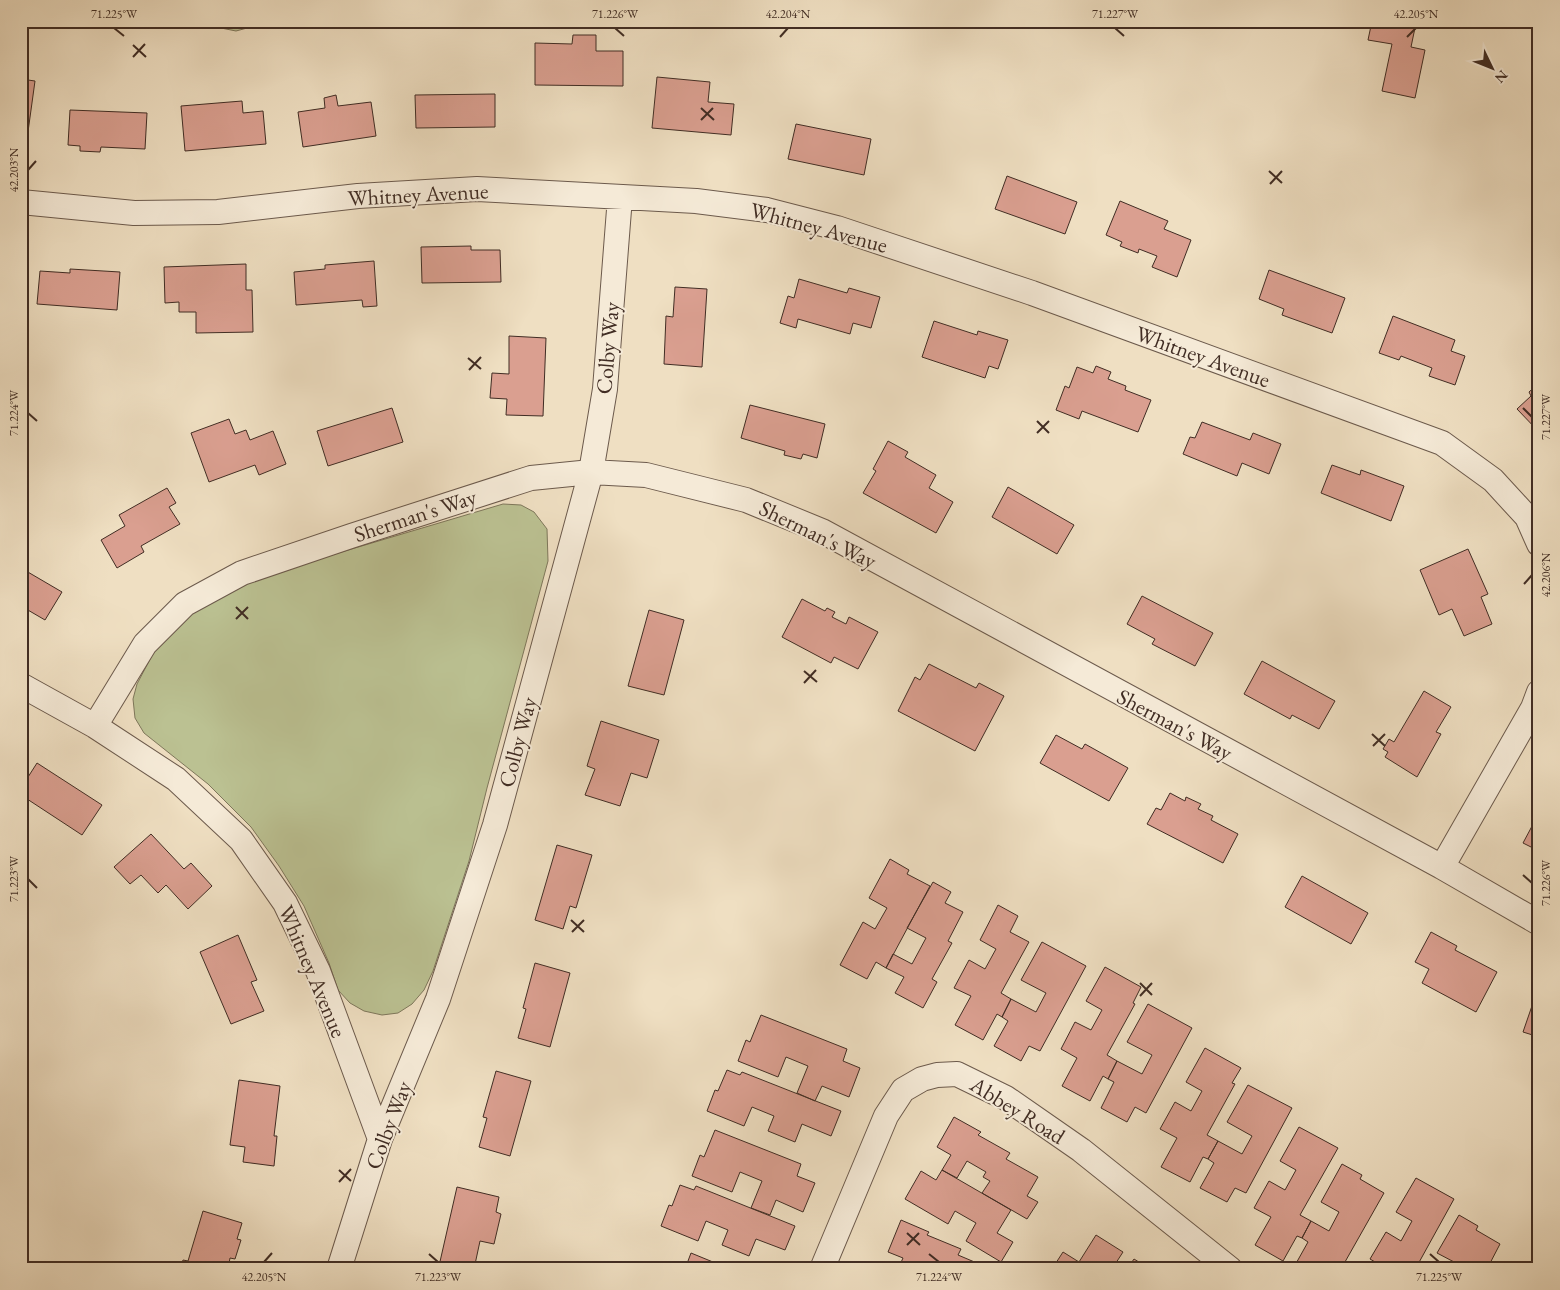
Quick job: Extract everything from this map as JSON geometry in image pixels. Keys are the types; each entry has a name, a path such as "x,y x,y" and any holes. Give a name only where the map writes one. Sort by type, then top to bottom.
{"street":[{"name":"Whitney Avenue","path":"21,202 134,213 218,212 358,196 477,189 696,202 767,210 837,228 1032,293 1442,443 1493,480 1527,517 1539,544"},
{"name":"Colby Way","path":"339,1269 380,1139 438,999 495,825 591,472 605,389 620,197"},
{"name":"Sherman's Way","path":"95,726 145,644 185,604 242,573 531,478 591,472 646,475 746,500 822,532 1442,867 1539,923"},
{"name":"Whitney Avenue","path":"21,685 95,726 176,779 241,840 285,903 318,971 380,1139"},
{"path":"1442,867 1533,708 1539,692"},
{"name":"Abbey Road","path":"822,1269 886,1116 903,1090 922,1079 936,1075 957,1074 1006,1098 1081,1150 1230,1269"}],"green space":[{"path":"186,21 273,21 236,31"},
{"path":"503,504 521,505 534,512 547,529 548,561 469,861 433,971 424,990 412,1004 398,1013 382,1015 364,1011 350,1003 338,990 329,963 304,906 279,866 251,827 208,784 144,733 135,718 133,699 137,684 158,644 183,618 254,578"}],"building":[{"path":"1372,21 1416,23 1411,47 1425,50 1415,98 1382,91 1392,44 1368,40"},
{"path":"573,35 596,35 596,51 623,51 623,86 535,85 535,43 572,44"},
{"path":"657,77 710,82 708,102 734,104 731,135 652,128"},
{"path":"21,79 35,81 27,139 21,139"},
{"path":"495,94 495,127 416,128 415,95"},
{"path":"336,95 338,106 371,102 376,136 303,147 298,112 325,108 324,98"},
{"path":"242,101 243,113 263,111 266,144 185,151 181,106"},
{"path":"70,110 147,113 145,149 101,147 100,152 80,151 80,146 68,145"},
{"path":"796,124 871,139 864,175 788,159"},
{"path":"1007,176 1077,202 1065,234 995,209"},
{"path":"1120,201 1168,221 1164,229 1191,240 1177,277 1152,267 1157,256 1139,249 1138,253 1120,246 1122,242 1106,235"},
{"path":"471,246 471,250 500,250 501,282 422,283 421,247"},
{"path":"374,261 377,306 363,307 362,300 296,305 294,272 325,269 325,265"},
{"path":"246,264 246,290 252,290 253,332 196,333 196,312 179,312 179,302 165,303 164,267"},
{"path":"70,269 120,272 117,310 37,304 40,271 70,273"},
{"path":"1269,270 1345,298 1332,333 1282,315 1284,309 1259,299"},
{"path":"799,279 847,293 849,288 880,297 871,328 853,323 850,334 798,319 796,328 780,323 788,296 794,298"},
{"path":"675,287 707,289 702,367 664,364 666,316 673,317"},
{"path":"1393,316 1455,340 1451,351 1465,356 1455,385 1429,376 1432,368 1401,356 1399,360 1379,353"},
{"path":"934,321 977,335 978,331 1008,340 998,369 989,366 985,378 922,357"},
{"path":"509,336 546,338 543,416 506,415 507,399 490,398 492,373 509,374"},
{"path":"1096,366 1111,372 1108,379 1126,386 1125,390 1151,400 1138,432 1082,411 1079,419 1056,410 1065,386 1069,388 1077,367 1093,373"},
{"path":"1539,383 1539,432 1517,409 1531,396 1529,392"},
{"path":"750,405 825,424 817,458 803,454 801,459 784,455 785,451 741,438"},
{"path":"392,408 403,442 328,466 317,431"},
{"path":"229,419 235,434 246,430 250,440 273,431 286,464 259,475 255,465 209,482 191,433"},
{"path":"1202,422 1250,440 1253,433 1281,444 1269,474 1242,463 1237,476 1183,454 1190,437 1195,438"},
{"path":"888,441 908,452 905,457 936,475 929,488 953,502 936,533 863,493 876,471 873,469"},
{"path":"1332,465 1360,475 1361,470 1404,486 1391,521 1321,493"},
{"path":"1008,487 1074,525 1057,554 992,517"},
{"path":"167,488 176,503 169,507 180,524 141,546 144,552 117,568 101,540 125,526 119,515"},
{"path":"1468,549 1488,594 1481,597 1492,624 1464,636 1452,609 1439,615 1420,570"},
{"path":"21,568 62,592 45,620 21,606"},
{"path":"1142,596 1213,633 1195,666 1152,644 1155,639 1127,624"},
{"path":"802,599 825,611 827,608 835,612 832,617 846,624 849,617 878,632 858,669 834,657 831,663 782,637"},
{"path":"649,610 684,620 664,695 628,686"},
{"path":"1262,661 1335,701 1319,729 1292,715 1290,719 1244,694"},
{"path":"929,664 976,688 979,683 1004,696 975,751 898,711 915,677 920,680"},
{"path":"1424,691 1451,707 1436,732 1441,734 1417,777 1385,757 1388,752 1383,749 1389,739 1394,742"},
{"path":"601,721 659,740 647,778 631,773 620,806 585,795 595,769 587,766"},
{"path":"1056,735 1082,749 1085,744 1128,768 1109,801 1040,763"},
{"path":"37,763 102,805 82,835 21,795 21,788"},
{"path":"1170,793 1185,801 1186,797 1201,804 1198,809 1213,816 1211,820 1238,834 1223,863 1147,824 1156,808 1161,810"},
{"path":"1539,813 1539,851 1523,843"},
{"path":"151,834 184,869 191,863 212,886 188,909 166,885 158,893 141,875 130,884 114,867"},
{"path":"557,845 592,855 576,908 570,906 563,929 535,920"},
{"path":"890,859 909,870 907,874 930,886 886,968 876,962 867,979 840,965 863,922 875,929 887,908 869,898"},
{"path":"1302,876 1368,913 1351,944 1285,907"},
{"path":"933,882 951,892 945,903 963,912 948,941 952,943 932,979 937,982 923,1008 895,993 904,977 886,968 893,954 912,964 926,938 907,928"},
{"path":"998,905 1018,916 1010,932 1029,942 1001,993 1011,999 1002,1017 997,1014 983,1040 955,1025 971,996 954,988 969,960 985,969 996,949 980,940"},
{"path":"1431,932 1457,946 1455,950 1497,972 1476,1012 1422,983 1429,969 1415,962"},
{"path":"238,935 257,980 251,982 264,1011 231,1024 200,952"},
{"path":"1042,942 1086,966 1040,1051 1029,1046 1021,1061 994,1046 1008,1021 1002,1017 1011,999 1036,1012 1046,993 1021,980"},
{"path":"535,963 570,973 550,1047 518,1038 526,1009 523,1008"},
{"path":"1105,967 1141,987 1133,1003 1135,1004 1107,1055 1117,1061 1108,1079 1103,1076 1090,1101 1062,1086 1077,1058 1061,1049 1075,1022 1091,1030 1102,1010 1086,1001"},
{"path":"1534,1000 1539,1002 1539,1037 1523,1032"},
{"path":"1148,1004 1192,1028 1146,1113 1135,1107 1127,1122 1101,1108 1114,1082 1108,1079 1117,1061 1142,1074 1152,1055 1127,1042"},
{"path":"761,1015 847,1049 843,1061 860,1068 849,1097 822,1086 815,1101 797,1093 808,1066 786,1057 778,1077 738,1061 746,1040 750,1042"},
{"path":"1205,1048 1241,1068 1232,1083 1235,1084 1207,1135 1218,1141 1208,1159 1203,1157 1190,1182 1161,1167 1177,1138 1160,1129 1175,1102 1191,1111 1202,1091 1186,1082"},
{"path":"727,1070 740,1075 742,1072 841,1111 831,1136 802,1124 795,1142 768,1131 774,1116 752,1107 744,1126 707,1111 715,1090 718,1091"},
{"path":"496,1071 531,1081 510,1156 479,1147 487,1118 483,1117"},
{"path":"239,1080 280,1086 274,1136 277,1136 274,1166 243,1162 245,1147 230,1145"},
{"path":"1248,1085 1292,1108 1246,1193 1235,1188 1227,1202 1200,1188 1214,1163 1208,1159 1218,1141 1242,1154 1252,1136 1227,1122"},
{"path":"954,1117 981,1132 978,1135 1010,1153 1006,1159 1038,1177 1027,1196 1038,1202 1027,1219 982,1193 990,1181 983,1177 986,1172 967,1161 957,1178 942,1170 951,1155 937,1147"},
{"path":"1299,1127 1338,1148 1300,1215 1311,1221 1302,1238 1297,1236 1283,1261 1255,1245 1271,1217 1254,1208 1269,1181 1285,1190 1296,1170 1280,1161"},
{"path":"715,1130 801,1164 797,1176 815,1183 803,1212 776,1200 770,1215 751,1208 762,1181 740,1172 732,1192 692,1176 700,1155 704,1157"},
{"path":"1342,1164 1362,1175 1360,1179 1384,1193 1341,1269 1329,1267 1328,1269 1297,1269 1294,1267 1308,1242 1302,1238 1311,1221 1329,1231 1339,1212 1321,1202"},
{"path":"942,1170 1011,1210 997,1233 1013,1242 1001,1262 966,1241 976,1223 955,1211 948,1224 905,1199 921,1171 936,1180"},
{"path":"1416,1178 1454,1199 1417,1266 1422,1269 1387,1269 1370,1259 1386,1232 1401,1241 1412,1221 1396,1212"},
{"path":"680,1185 694,1190 696,1186 795,1226 785,1250 756,1239 749,1256 722,1245 728,1230 706,1221 698,1241 661,1226 669,1205 672,1206"},
{"path":"457,1187 499,1197 496,1212 501,1214 494,1244 480,1241 474,1269 450,1269 439,1266"},
{"path":"203,1211 242,1223 237,1239 241,1240 235,1259 230,1258 228,1269 180,1269 183,1260 188,1261"},
{"path":"1459,1215 1478,1226 1476,1230 1500,1244 1487,1269 1453,1269 1456,1263 1437,1253"},
{"path":"901,1220 929,1232 927,1235 961,1249 958,1255 991,1269 935,1269 919,1262 917,1269 898,1269 903,1258 888,1252"},
{"path":"1096,1235 1123,1252 1112,1269 1052,1269 1063,1252 1079,1262"},
{"path":"691,1253 730,1269 685,1269"},
{"path":"1134,1259 1150,1269 1127,1269"}]}
